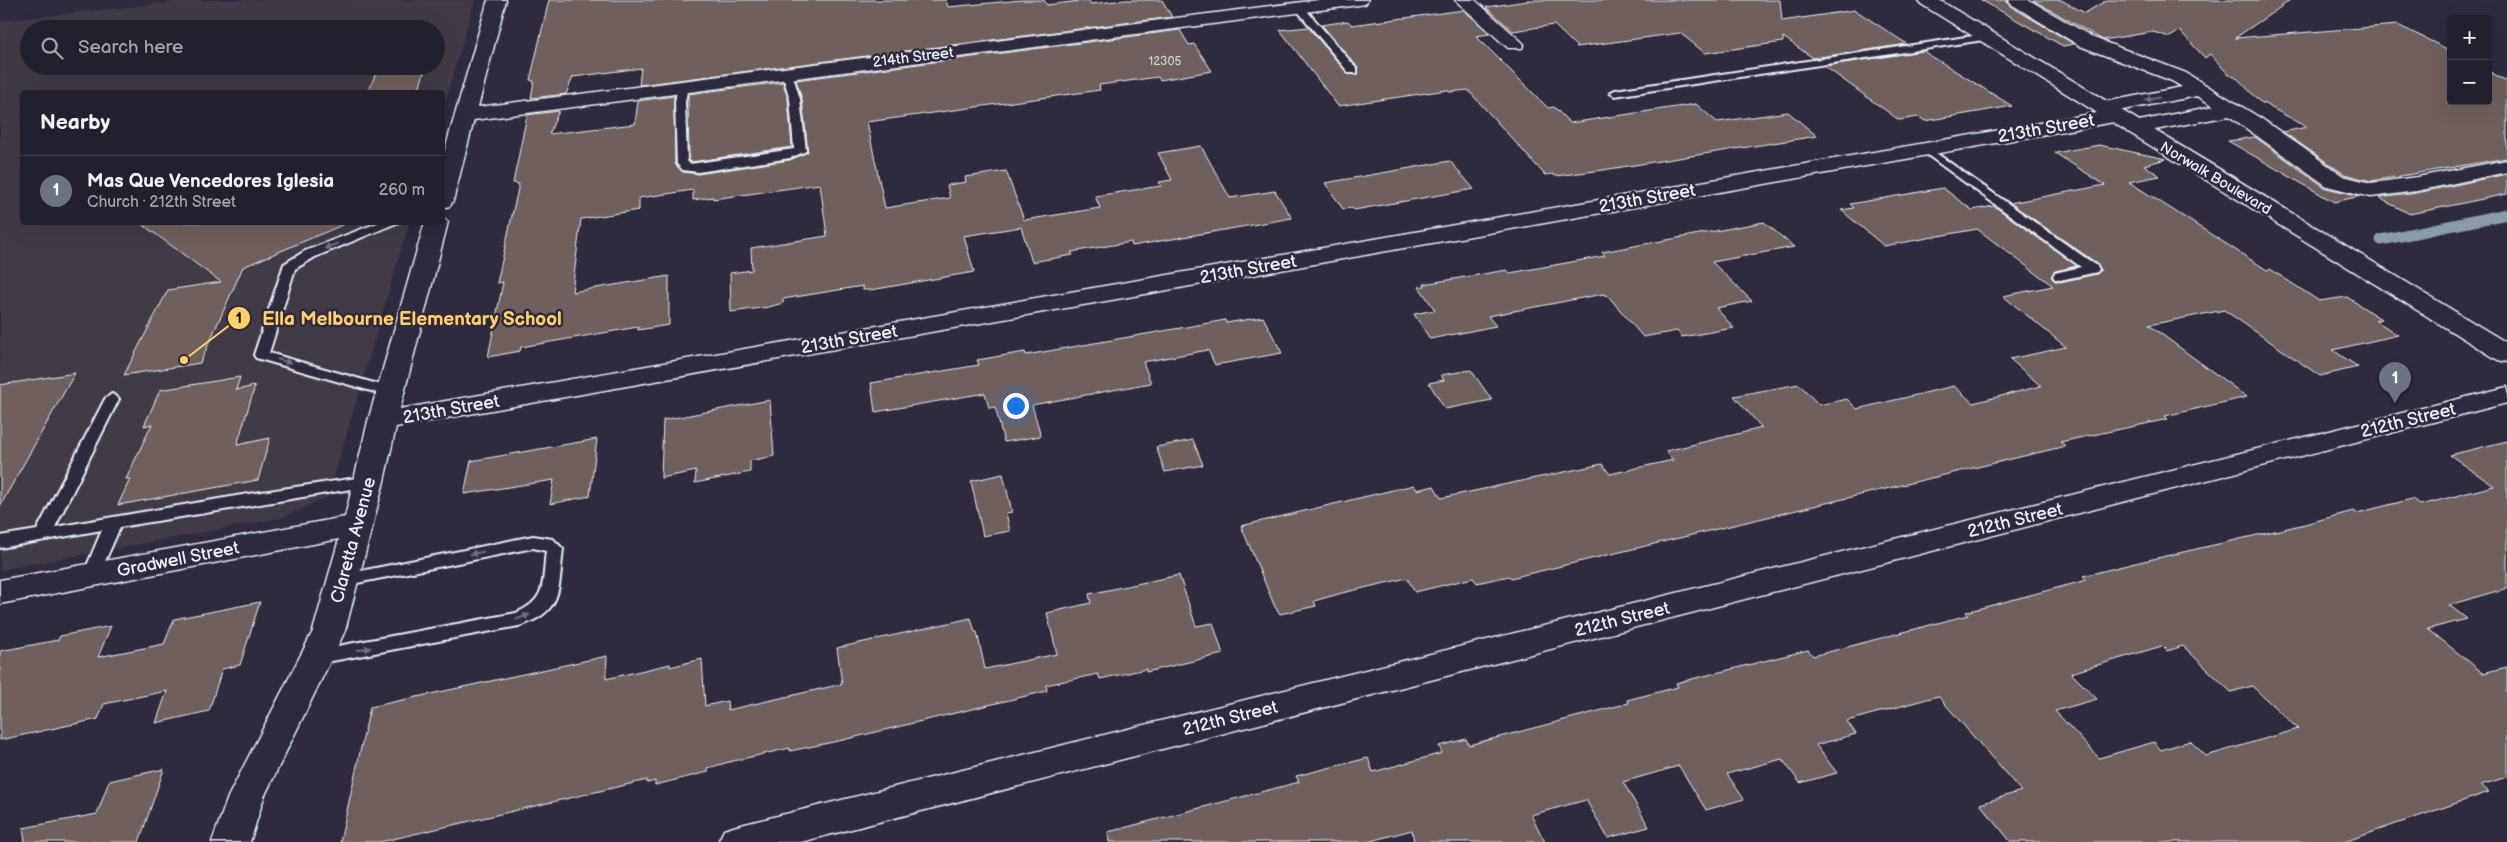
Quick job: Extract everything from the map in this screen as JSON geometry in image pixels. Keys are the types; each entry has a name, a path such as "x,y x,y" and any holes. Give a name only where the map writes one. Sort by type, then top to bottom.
{"street":[{"path":"445,190 497,0"},
{"path":"1208,0 1220,17"},
{"name":"214th Street","path":"466,114 1360,0"},
{"path":"1464,0 1515,44"},
{"name":"Norwalk Boulevard","path":"1927,0 2134,128 2506,352"},
{"path":"2017,0 2087,42 2179,78 2232,109 2335,180 2371,190 2417,184 2507,166"},
{"name":"213th Street","path":"382,421 1926,149 2108,112 2200,90"},
{"path":"2134,128 2232,109"},
{"name":"Claretta Avenue","path":"231,842 246,797 329,631 356,525 370,481 382,421 435,225"},
{"name":"212th Street","path":"738,842 2507,395"},
{"name":"Gradwell Street","path":"0,592 356,525"}],"lane":[{"path":"1299,8 1353,71"},
{"path":"1616,93 1986,37"},
{"path":"683,86 680,102 681,162 687,168 698,168 790,155 800,150 795,99 787,73"},
{"path":"1926,149 2092,269 2060,276"},
{"path":"385,225 310,254 289,267 261,355 390,392"},
{"path":"43,534 112,398"},
{"path":"0,542 370,481"},
{"path":"91,576 114,522"},
{"path":"316,657 519,619 536,611 548,599 554,549 547,543 533,542 342,580"}],"shaded area":[{"path":"193,0 475,0 445,102 445,90 20,90 20,225 408,225 328,497 281,518 0,570 0,21"}],"building":[{"path":"549,0 946,0 948,7 1022,0 1044,0 1047,5 1088,0 1091,4 1125,0 1162,0 1172,17 639,85 641,68 573,77 566,94 531,98 534,81 530,80"},
{"path":"1527,0 1780,0 1782,21 1855,10 1907,44 1813,58 1783,37 1783,42 1705,53 1680,33 1577,47 1554,25 1513,31 1486,7"},
{"path":"1981,0 2006,0 2010,6 2074,44 2063,46"},
{"path":"2033,0 2061,0 2085,13 2107,0 2291,0 2235,38 2398,25 2447,49 2447,105 2492,105 2492,73 2507,81 2507,158 2371,181 2344,174 2283,132 2307,127 2259,101 2235,76 2229,75 2210,54 2205,58 2180,31 2170,37 2153,32 2103,40"},
{"path":"1464,10 1490,34 1476,36 1548,108 1554,107 1570,123 1696,104 1717,122 1788,112 1817,136 1603,170 1555,176 1553,174 1545,175 1468,90 1449,92 1447,90 1338,106 1280,30 1308,27 1348,74 1357,75 1358,68 1322,25 1348,21 1352,25"},
{"path":"1180,30 1189,45 1194,44 1212,71 1160,80 1158,77 1099,85 1100,90 867,122 885,208 950,198 947,185 966,182 965,177 1006,171 1024,220 1100,208 1095,196 1161,186 1159,182 1172,180 1158,153 1201,146 1230,198 1275,191 1292,218 1132,246 1131,242 1071,252 1073,255 1032,262 1021,227 964,236 974,272 871,290 863,290 863,286 783,299 783,303 769,307 731,312 730,273 752,270 751,248 827,236 820,184 713,199 713,197 693,200 693,190 639,198 639,210 581,219 572,292 669,276 669,325 638,330 638,327 521,347 520,351 488,357 503,282 497,283 519,184 513,183 527,115 559,111 549,134 635,124 638,101 674,96 675,164 683,172 698,174 790,160 808,152 802,99 796,80"},
{"path":"1923,51 2012,106 1925,121 1919,117 1899,120 1824,66"},
{"path":"375,75 423,75 419,90 369,90"},
{"path":"783,82 788,99 792,147 691,162 689,160 688,94"},
{"path":"2255,137 2326,188 2361,196 2334,202 2228,141"},
{"path":"2099,145 2166,159 2144,165 2160,176 2129,182 2319,301 2347,297 2381,319 2375,320 2398,335 2333,350 2358,367 2320,376 2224,310 2149,325 2247,397 2165,416 2168,419 2060,442 2066,446 1511,578 1509,576 1477,583 1473,578 1415,592 1407,578 1342,593 1314,601 1316,606 1280,614 1275,607 1241,526 1414,485 1417,490 1434,486 1441,498 1602,464 1610,474 1673,460 1666,451 1762,428 1734,396 1799,384 1819,405 1847,399 1857,409 1954,386 1973,403 2041,386 2010,359 2066,347 2003,296 2053,286 1977,229 1884,246 1841,210 1854,208 1850,204 1943,188 1972,210 1994,206 2077,266 2055,271 2051,277 2055,281 2060,282 2097,274 2101,270 2098,264 2010,203 2105,185 2055,153"},
{"path":"1450,161 1474,189 1354,210 1352,208 1343,209 1325,183"},
{"path":"2507,174 2507,194 2410,214 2379,198 2417,193"},
{"path":"1764,222 1794,247 1712,262 1752,301 1716,308 1734,328 1682,337 1677,331 1643,337 1608,296 1603,294 1488,316 1496,326 1430,339 1414,314 1435,310 1419,287 1425,286 1424,284 1507,270 1510,273 1605,256 1602,252"},
{"path":"143,225 342,225 243,267 200,363 124,375 168,290 221,282"},
{"path":"1263,317 1282,353 1215,365 1208,350 1143,362 1151,383 1032,405 1041,436 1004,442 995,407 989,408 985,393 875,412 871,383 979,365 977,360 1025,352 1026,355 1225,320 1226,323"},
{"path":"1471,370 1492,400 1445,409 1429,383 1444,380 1441,375"},
{"path":"75,373 0,506 0,385"},
{"path":"240,377 236,390 255,386 237,445 270,438 258,480 118,505 130,479 126,479 152,424 144,426 160,390"},
{"path":"770,400 774,456 750,461 750,472 695,483 696,471 661,478 663,420"},
{"path":"597,439 590,496 550,504 554,480 464,494 471,461"},
{"path":"1193,440 1203,465 1165,472 1156,447"},
{"path":"2507,441 2507,588 2449,605 2467,619 2428,629 2483,673 2507,667 2507,777 2481,785 2489,792 2344,842 2011,842 1980,804 2021,791 1938,696 1847,721 1856,734 1816,745 1837,773 1800,783 1782,759 1727,774 1744,799 1706,810 1679,766 1623,782 1649,827 1608,838 1586,800 1531,815 1545,842 1414,842 1412,830 1367,842 1109,842 1108,832 1299,782 1296,776 1368,758 1373,772 1442,753 1439,746 1466,739 1469,745 1629,703 1627,700 1678,687 1676,683 1808,650 1813,656 1832,651 1968,615 1966,612 2087,580 2083,576 2353,511 2357,513 2412,499 2421,505 2494,486 2450,455","holes":["2162,646 2167,651 2183,646 2231,692 2252,686 2298,729 2206,756 2190,741 2161,750 2154,742 2099,758 2055,711 2097,699 2071,673"]},
{"path":"1003,474 1012,512 1006,513 1010,531 983,536 971,481"},
{"path":"1179,575 1196,626 1213,623 1223,654 1146,672 1146,669 1100,679 1098,674 1046,685 1047,691 843,740 790,751 790,748 729,762 708,768 708,772 655,785 655,781 647,783 647,780 380,842 340,842 370,707 607,656 606,679 670,664 670,667 702,659 705,706 727,701 728,710 842,684 837,648 971,618 975,632 977,632 985,669 1057,654 1047,613 1091,603 1089,594"},
{"path":"260,602 240,665 222,669 209,711 156,723 167,691 104,704 98,719 0,740 0,651 58,640 60,636 111,626 98,657 164,644 174,619"},
{"path":"164,769 139,842 25,842 23,828 97,814 109,781"}],"waterway":[{"path":"2381,240 2507,214"}],"place":[{"name":"Ella Melbourne Elementary School","path":"184,360"},
{"name":"Mas Que Vencedores Iglesia","path":"2395,403"}]}
